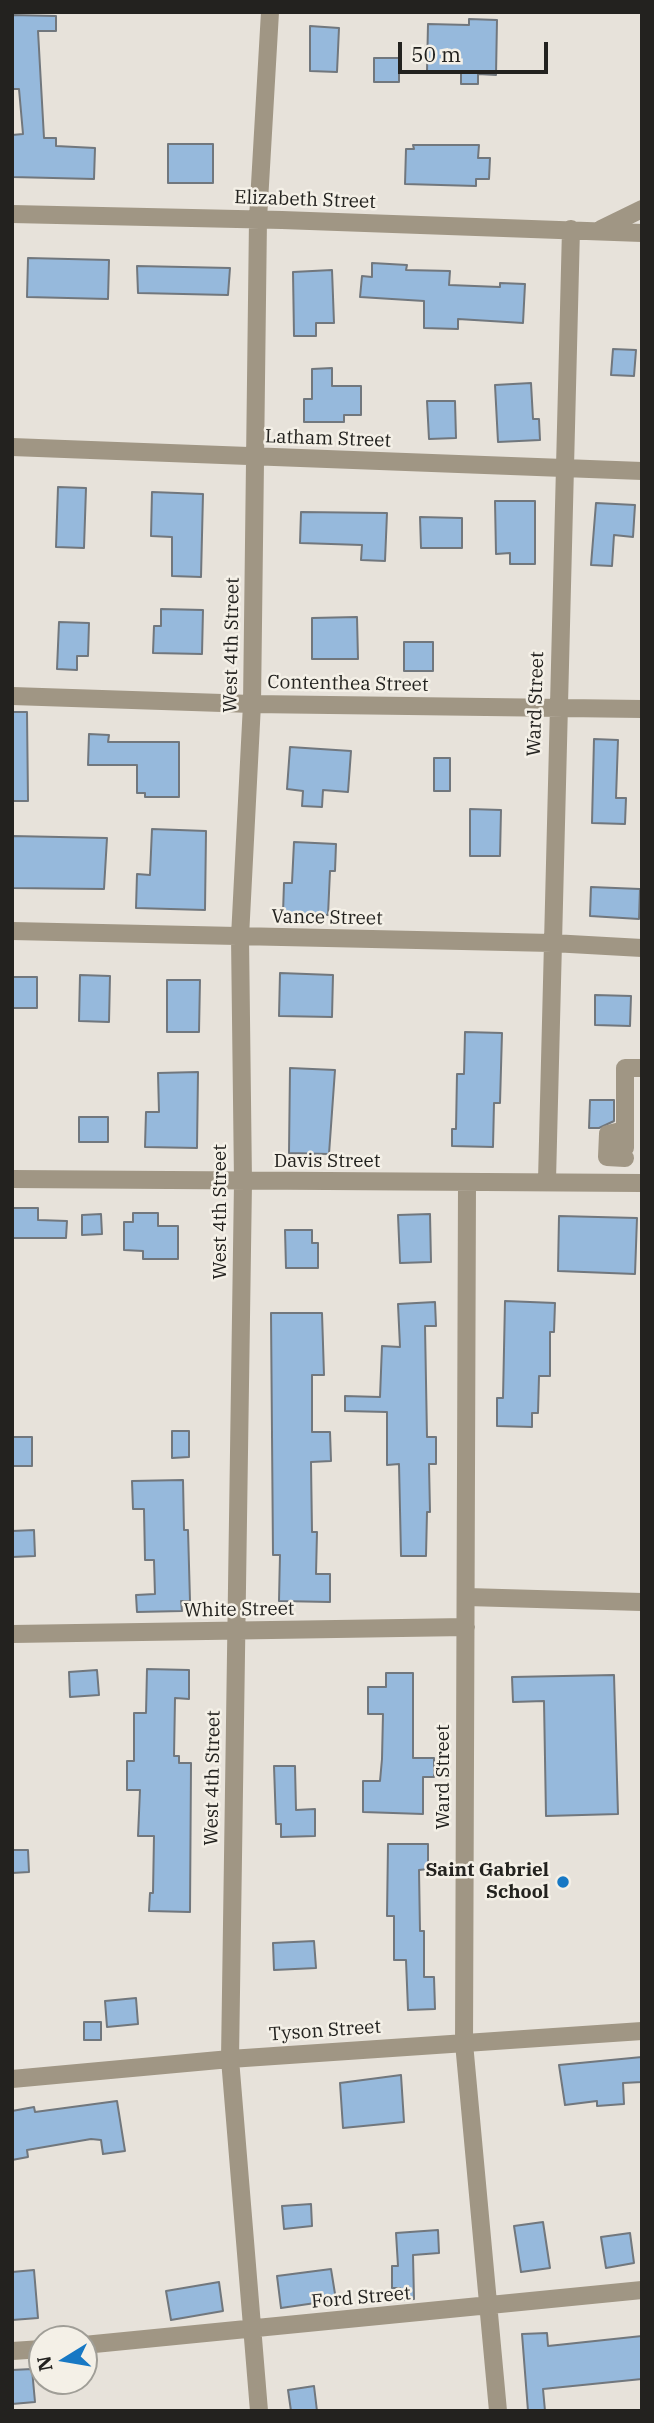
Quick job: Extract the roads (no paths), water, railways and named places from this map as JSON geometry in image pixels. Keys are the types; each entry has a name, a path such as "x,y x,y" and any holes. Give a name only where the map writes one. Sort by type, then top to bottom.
{"street":[{"name":"West 4th Street","path":"260,2411 230,2059 243,1182 240,937 252,704 258,219 270,12"},
{"name":"Elizabeth Street","path":"597,230 642,209"},
{"name":"Elizabeth Street","path":"12,214 258,219 642,233"},
{"name":"Ward Street","path":"547,1180 556,708 571,229"},
{"name":"Latham Street","path":"12,447 642,471"},
{"name":"Contenthea Street","path":"12,696 252,704 642,709"},
{"name":"Vance Street","path":"12,931 552,943 642,948"},
{"path":"633,1183 625,1068 642,1068"},
{"name":"Davis Street","path":"12,1179 467,1184 547,1180 633,1183"},
{"name":"Ward Street","path":"467,1184 464,2043 498,2411"},
{"path":"467,1597 642,1602"},
{"name":"White Street","path":"12,1634 466,1627"},
{"name":"Tyson Street","path":"12,2079 230,2059 642,2031"},
{"name":"Ford Street","path":"98,2344 642,2290"}],"place":[{"name":"Saint Gabriel School","path":"563,1882"}]}
